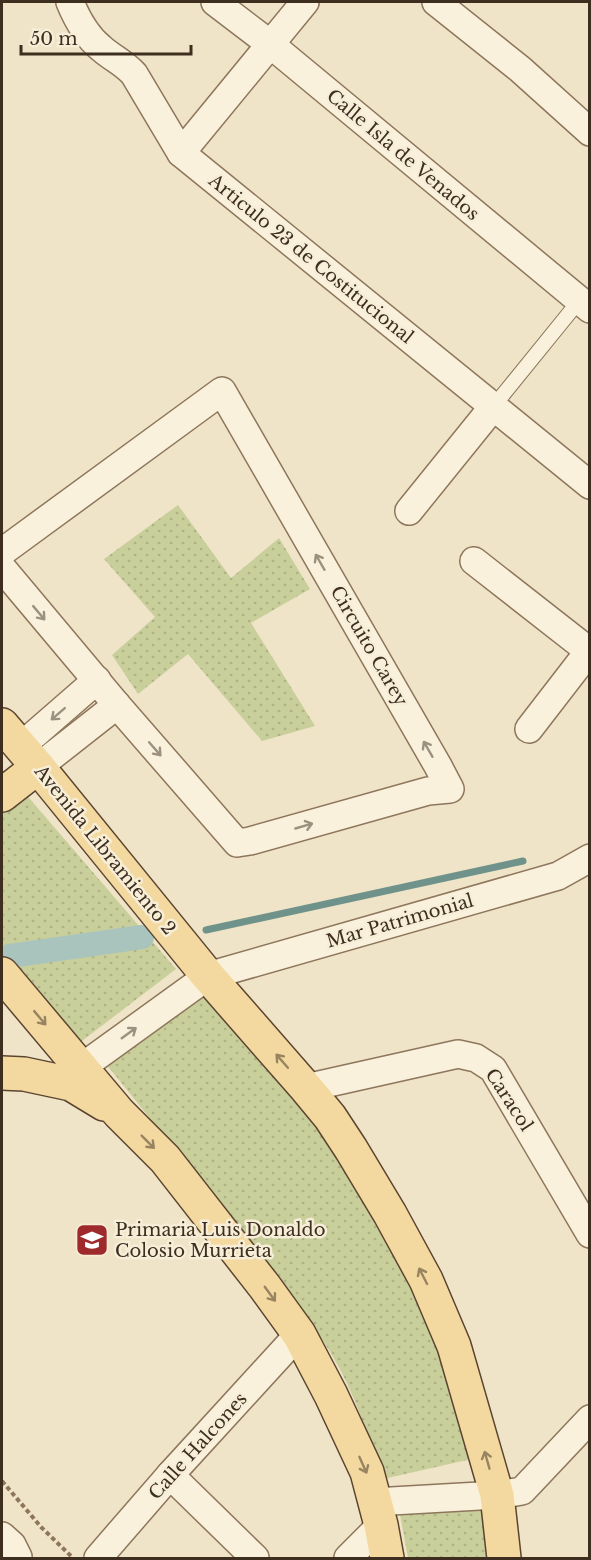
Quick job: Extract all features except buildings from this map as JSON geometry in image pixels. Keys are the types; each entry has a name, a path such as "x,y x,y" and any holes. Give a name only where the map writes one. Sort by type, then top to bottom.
{"main road":[{"path":"2,795 20,746"},
{"name":"Avenida Libramiento 2","path":"20,746 208,976 330,1117 390,1214 426,1280 454,1346 497,1494 504,1558"},
{"path":"2,974 119,1113 165,1159 299,1334 367,1472 387,1558"},
{"path":"2,1073 24,1074 71,1084 119,1113"}],"street":[{"name":"Articulo 23 de Costitucional","path":"70,2 78,22 97,45 123,63 134,74 181,153 590,485"},
{"name":"Calle Isla de Venados","path":"215,2 270,44 584,305"},
{"path":"181,153 305,2"},
{"path":"436,2 520,69 590,132"},
{"name":"Circuito Carey","path":"2,552 222,391 450,789 428,791 237,843 117,705"},
{"path":"409,512 493,407"},
{"path":"474,561 589,650 529,729"},
{"path":"2,568 117,705 20,746"},
{"path":"20,746 97,680"},
{"name":"Mar Patrimonial","path":"208,976 558,876 590,858"},
{"path":"82,1067 208,976"},
{"name":"Caracol","path":"306,1088 458,1054 476,1058 493,1069 590,1234"},
{"name":"Calle Halcones","path":"98,1558 170,1475 299,1334"},
{"path":"348,1558 378,1513 522,1491 590,1419"},
{"path":"170,1475 255,1558"}],"lane":[{"path":"493,407 584,305"}],"path":[{"path":"2,1481 41,1527 73,1558"}],"green space":[{"path":"178,505 231,578 279,538 310,589 251,623 315,726 262,741 188,654 138,694 112,655 155,617 104,559"},
{"path":"18,785 176,969 78,1044 2,953 2,799"},
{"path":"200,985 352,1169 421,1289 476,1458 383,1479 355,1400 332,1355 317,1332 268,1265 102,1059"},
{"path":"399,1509 483,1510 494,1558 408,1558"}],"waterway":[{"path":"206,930 523,861"},
{"path":"10,956 142,937"}],"place":[{"name":"Primaria Luis Donaldo Colosio Murrieta","path":"92,1240"}]}
